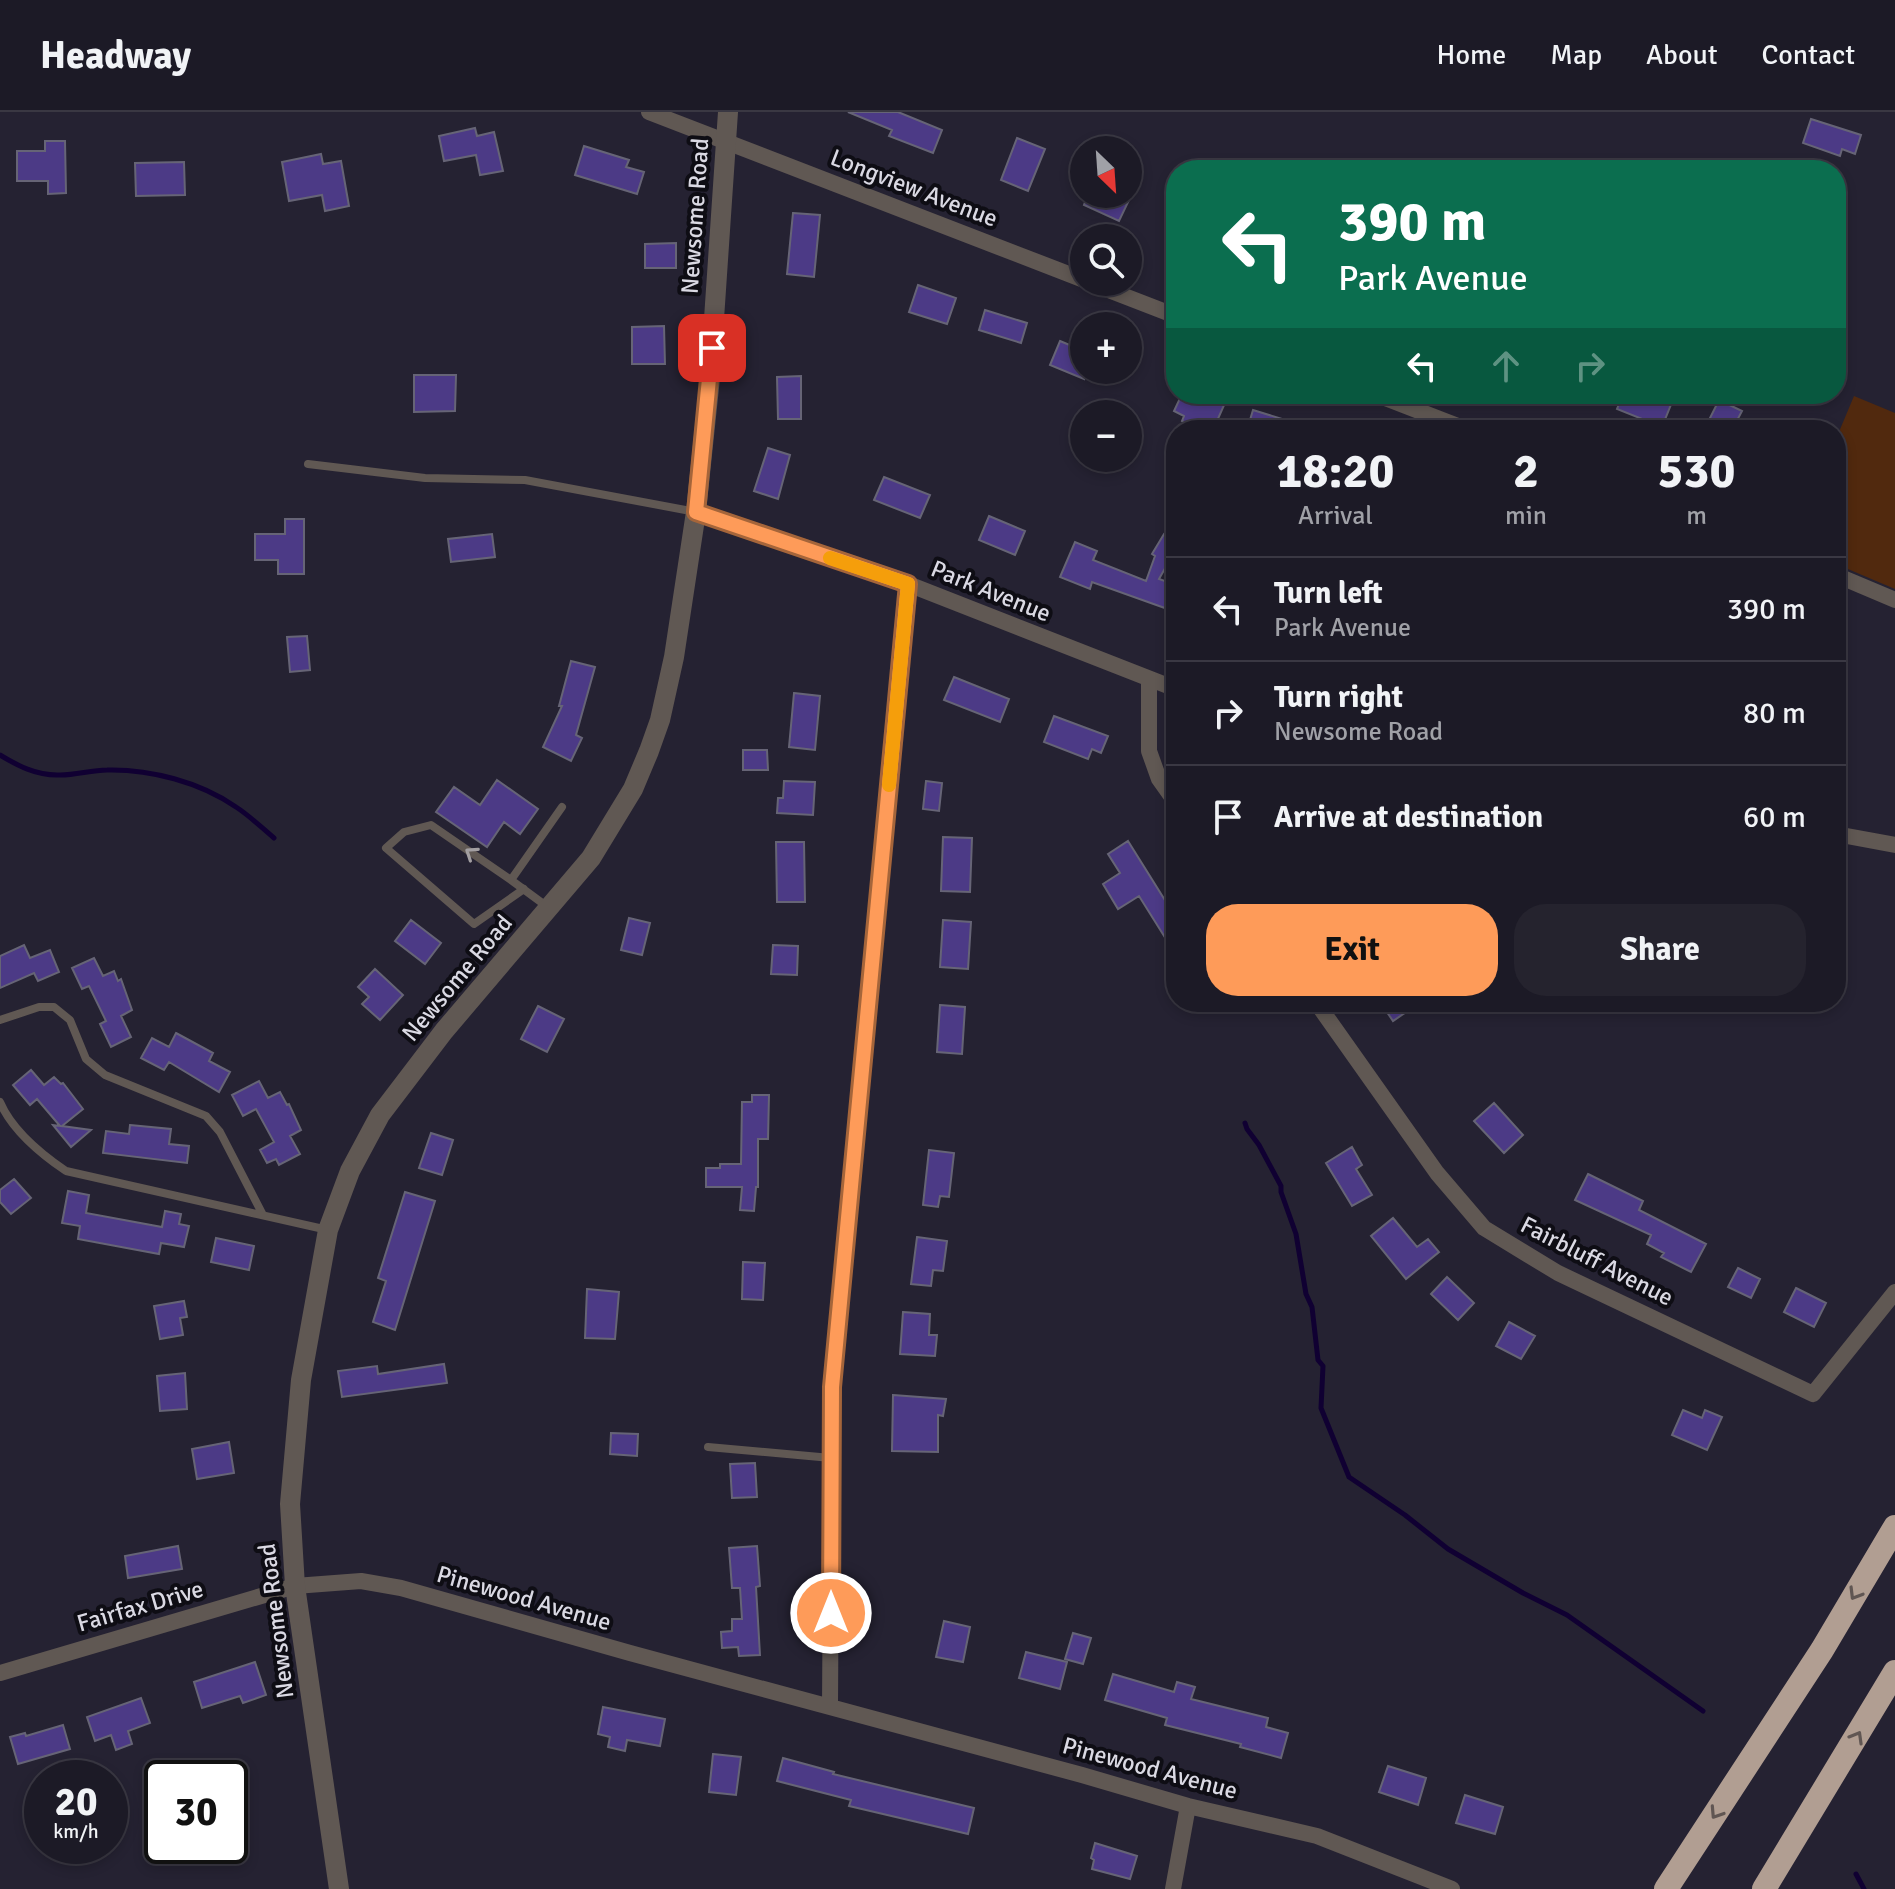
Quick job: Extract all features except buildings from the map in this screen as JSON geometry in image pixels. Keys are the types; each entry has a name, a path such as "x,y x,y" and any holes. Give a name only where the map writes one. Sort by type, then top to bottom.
{"highway":[{"path":"1666,1889 1822,1650 1895,1527"},
{"path":"1764,1889 1895,1672"}],"street":[{"name":"Longview Avenue","path":"649,112 1070,275"},
{"name":"Newsome Road","path":"339,1889 295,1586 290,1504 301,1380 328,1230 350,1171 380,1115 444,1031 591,858 633,789 649,751 660,720 674,657 696,512 710,378 728,112"},
{"name":"Longview Avenue","path":"1125,296 1166,312"},
{"path":"1401,404 1442,420"},
{"name":"Park Avenue","path":"696,512 908,584 1166,686"},
{"path":"1846,579 1895,600"},
{"path":"830,1706 832,1387 908,584"},
{"path":"1149,680 1149,751 1166,789"},
{"path":"1846,836 1895,845"},
{"name":"Fairbluff Avenue","path":"1323,1012 1437,1173 1484,1228 1558,1273 1813,1394 1895,1292"},
{"name":"Pinewood Avenue","path":"295,1586 350,1581 401,1588 1188,1806 1317,1836 1452,1889"},
{"name":"Fairfax Drive","path":"0,1673 295,1586"},
{"path":"1173,1889 1188,1806"}],"lane":[{"path":"308,464 425,478 525,480 696,512"},
{"path":"511,880 562,807"},
{"path":"524,889 474,924 386,848 404,832 431,825 524,889 550,909"},
{"path":"0,1020 39,1007 54,1007 70,1020 86,1059 105,1075 206,1116 220,1132 263,1215"},
{"path":"0,1102 14,1125 66,1171 328,1230"},
{"path":"708,1447 831,1458"}],"shaded area":[{"path":"1854,396 1895,413 1895,589 1846,568 1844,420"}],"waterway":[{"path":"0,755 27,769 49,775 123,770 191,784 222,798 274,838"},
{"path":"1245,1123 1281,1186 1296,1234 1306,1294 1312,1307 1318,1360 1323,1366 1321,1408 1349,1477 1448,1549 1567,1615 1703,1711"},
{"path":"1856,1874 1864,1889"}],"slow traffic":[{"path":"830,558 908,584 889,785"}],"route":[{"path":"712,348 696,512 908,584 832,1387 831,1613"}]}
